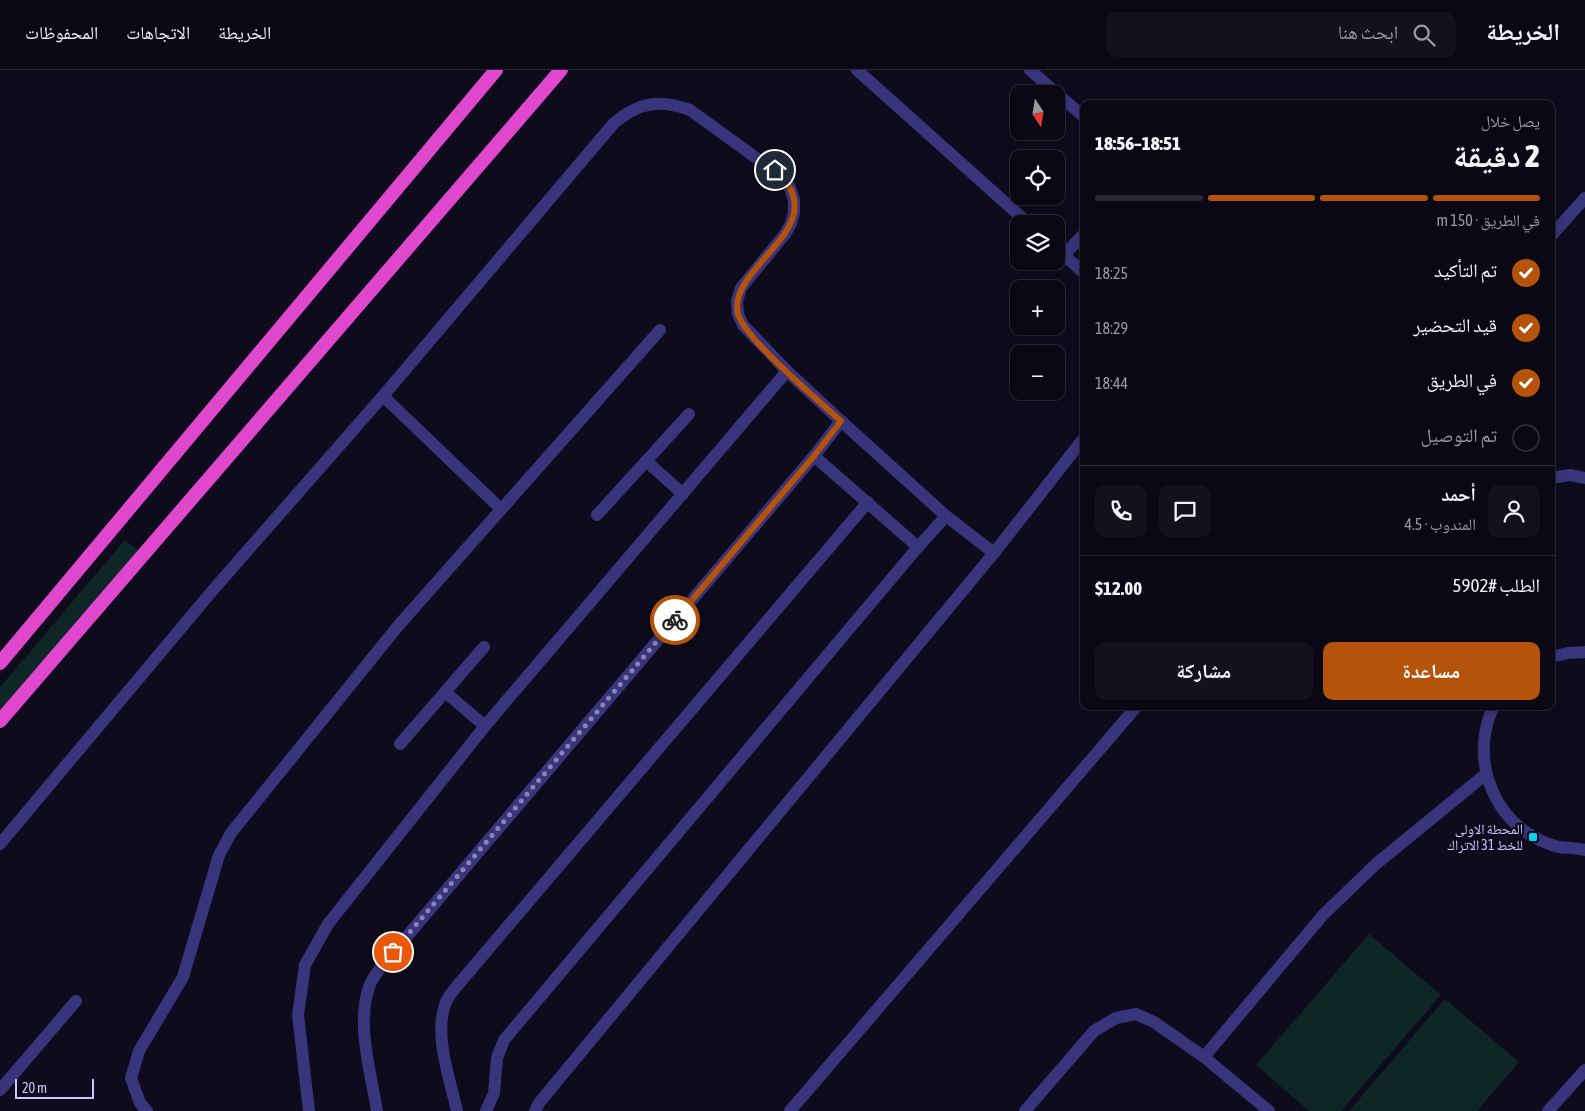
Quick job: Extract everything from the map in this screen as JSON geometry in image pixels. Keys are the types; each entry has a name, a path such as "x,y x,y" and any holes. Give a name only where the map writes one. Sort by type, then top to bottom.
{"highway":[{"path":"0,663 496,70"},
{"path":"0,721 561,70"}],"street":[{"path":"857,70 1019,215"},
{"path":"1030,70 1080,114"},
{"path":"0,844 213,590 382,396 614,123 636,107 664,103 690,110 784,178 794,200 791,224 741,288 737,301 738,314 743,325 787,372 946,516 994,553"},
{"path":"1555,232 1585,198"},
{"path":"1065,247 1080,237"},
{"path":"1065,256 1080,269"},
{"path":"147,1111 140,1103 131,1078 140,1051 183,978 219,855 232,833 398,626 660,330"},
{"path":"309,1111 298,1015 305,965 328,924 485,726 787,372"},
{"path":"382,396 502,509"},
{"path":"597,515 689,414"},
{"path":"377,1111 364,1034 364,1012 369,986 381,967 814,456 841,421"},
{"path":"535,1111 539,1103 994,553 1080,443"},
{"path":"814,456 918,547"},
{"path":"646,461 683,494"},
{"path":"1555,477 1570,475 1585,478"},
{"path":"457,1111 442,1041 441,1021 446,1002 463,978 868,502"},
{"path":"486,1111 494,1094 497,1058 504,1040 946,516"},
{"path":"400,744 484,647"},
{"path":"1555,656 1585,652"},
{"path":"445,692 485,726"},
{"path":"790,1111 1133,710"},
{"path":"1492,710 1484,734 1483,754 1486,774 1496,799 1511,820 1533,837 1558,847 1585,850"},
{"path":"1204,1057 1323,915 1376,864 1486,774"},
{"path":"0,1090 76,1001"},
{"path":"1027,1110 1094,1031 1116,1018 1136,1014 1154,1022 1204,1057 1269,1111"},
{"path":"1548,1111 1585,1070"}],"green space":[{"path":"125,540 139,551 0,714 0,687"},
{"path":"1369,934 1441,995 1341,1111 1309,1111 1256,1065"},
{"path":"1445,999 1519,1062 1477,1111 1349,1111"}],"way so far":[{"path":"393,952 675,620"}],"place":[{"name":"المحطة الاولى للخط 31 الاتراك","path":"1533,837"}],"route":[{"path":"675,620 814,456 841,421 787,372 750,334 738,314 737,301 741,288 791,224 794,200 784,178 775,170"}]}
